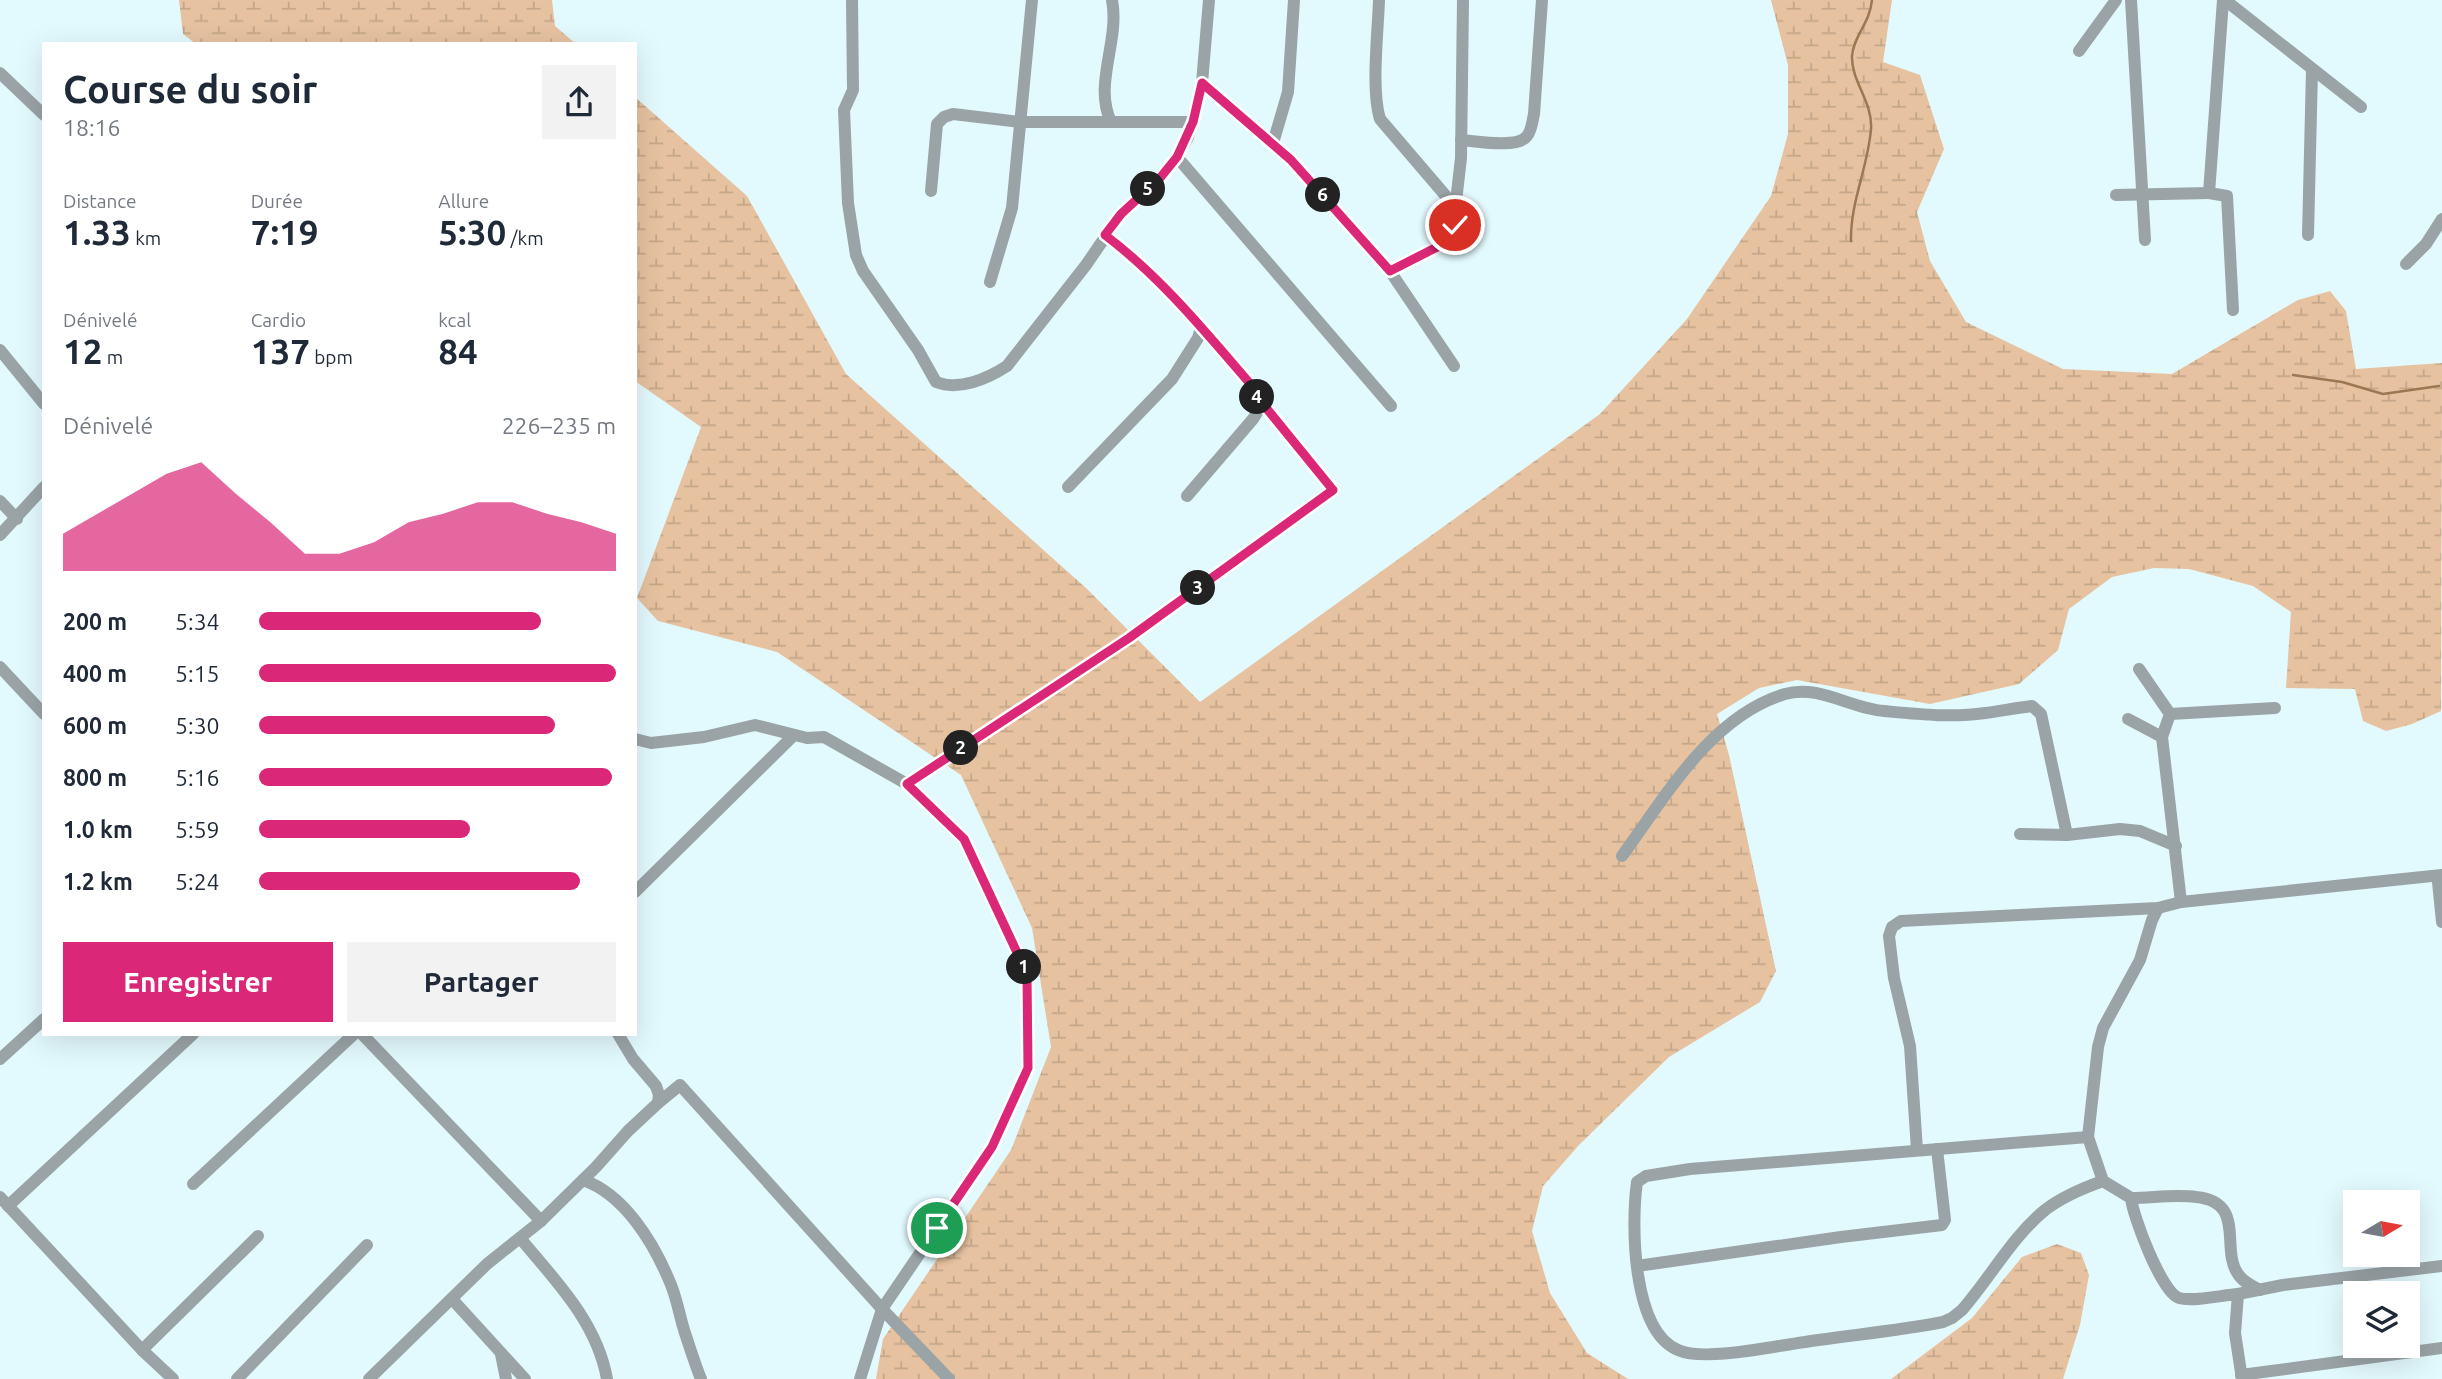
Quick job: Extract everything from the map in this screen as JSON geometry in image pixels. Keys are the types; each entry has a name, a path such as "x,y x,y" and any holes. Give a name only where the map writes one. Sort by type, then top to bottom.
{"street":[{"path":"852,0 853,90 844,110 844,142 848,203 856,255 863,271 918,350 936,382 953,385 971,383 991,376 1007,366 1086,265 1121,214 1160,178 1177,157 1193,122 1202,83 1209,0"},
{"path":"990,282 1012,208 1032,0"},
{"path":"1111,122 1106,111 1104,94 1115,25 1112,0"},
{"path":"1273,143 1288,92 1294,0"},
{"path":"1379,0 1376,100 1380,119 1457,209"},
{"path":"1390,271 1445,243 1452,236 1457,209 1461,141 1463,0"},
{"path":"1461,141 1517,144 1526,139 1534,114 1542,0"},
{"path":"2079,51 2116,0"},
{"path":"2131,0 2145,240"},
{"path":"2209,193 2224,0"},
{"path":"2224,0 2361,107"},
{"path":"2308,235 2312,70"},
{"path":"0,73 42,113"},
{"path":"1202,83 1273,143 1318,188 1390,271 1454,366"},
{"path":"931,191 937,124 944,117 953,114 1020,122 1193,122"},
{"path":"1177,157 1391,406"},
{"path":"2116,195 2209,193 2227,196 2233,310"},
{"path":"2406,264 2426,244 2442,219"},
{"path":"907,784 1129,638 1333,490 1258,398 1253,387 1201,328 1128,253 1105,235"},
{"path":"1068,487 1172,379 1198,338 1201,328"},
{"path":"0,350 42,402"},
{"path":"1187,496 1254,419 1258,411 1258,398"},
{"path":"0,536 42,489"},
{"path":"0,501 17,519"},
{"path":"0,667 42,712"},
{"path":"2139,669 2170,714"},
{"path":"1622,856 1694,760 1723,730 1746,712 1769,701 1787,693 1805,692 1881,711 1951,715 2032,706 2041,714 2067,835"},
{"path":"2170,714 2275,708"},
{"path":"2170,714 2162,737 2181,902"},
{"path":"2128,719 2162,737"},
{"path":"637,740 651,743 704,737 755,725 807,738 824,737 907,784 964,839 1027,974 1028,1068 992,1147 882,1309 860,1379"},
{"path":"637,890 794,735"},
{"path":"2020,834 2067,835 2120,829 2140,831 2176,846"},
{"path":"1917,1150 1910,1046 1894,978 1889,936 1892,927 1901,921 2158,908 2181,902 2442,875"},
{"path":"2442,875 2438,882 2442,922"},
{"path":"2158,908 2140,960 2103,1028 2098,1047 2088,1138 2103,1181 2131,1198 2196,1196 2214,1201 2223,1209 2228,1221 2236,1273 2260,1290"},
{"path":"0,1059 42,1021"},
{"path":"173,1379 142,1350 4,1201 191,1036"},
{"path":"193,1184 352,1036"},
{"path":"364,1036 541,1221"},
{"path":"619,1036 656,1086 658,1103"},
{"path":"369,1379 487,1264 541,1221 628,1131 680,1085 882,1309 949,1379"},
{"path":"2088,1138 1690,1169 1646,1175 1636,1182 1634,1198 1638,1282 1652,1324 1670,1345 1677,1350 1694,1354 1755,1350 1942,1322 1962,1310 2009,1250 2045,1210 2070,1194 2103,1181"},
{"path":"1637,1266 1942,1225 1945,1220 1937,1149"},
{"path":"583,1180 600,1186 617,1200 656,1252 670,1282 701,1379"},
{"path":"2131,1198 2140,1231 2171,1293 2182,1299 2442,1266"},
{"path":"142,1350 258,1236"},
{"path":"520,1238 577,1306 604,1363 607,1379"},
{"path":"237,1379 367,1245"},
{"path":"2238,1294 2235,1334 2242,1377 2442,1348"},
{"path":"452,1299 525,1379"},
{"path":"501,1353 506,1379"}],"green space":[{"path":"179,0 552,0 555,26 574,42 193,42 183,34"},
{"path":"1771,0 1892,0 1883,62 1920,75 1944,149 1917,212 1930,261 1966,322 2063,369 2172,374 2298,300 2330,291 2346,311 2356,369 2442,363 2441,711 2412,724 2386,731 2363,721 2355,689 2286,688 2291,612 2253,586 2189,569 2154,568 2112,577 2069,609 2058,650 2019,684 1930,704 1797,680 1759,688 1717,714 1729,755 1776,971 1760,1002 1669,1057 1579,1145 1543,1186 1532,1231 1550,1293 1587,1353 1628,1379 876,1379 883,1339 1011,1150 1051,1047 1032,928 961,775 777,652 658,621 637,598 701,427 637,382 637,99 747,196 846,374 1086,588 1200,702 1600,414 1687,319 1771,196 1788,134 1788,65"},
{"path":"2057,1244 2081,1253 2089,1275 2080,1325 2063,1379 1891,1379 1972,1318 2022,1257"}],"waterway":[{"path":"1851,241 1853,213 1871,129 1869,110 1855,74 1852,56 1872,0"},
{"path":"2293,375 2342,382 2383,394 2439,386"}],"route":[{"path":"937,1228 992,1147 1028,1068 1027,974 964,839 907,784 1129,638 1333,490 1258,398 1253,387 1189,313 1128,253 1105,235 1121,214 1160,178 1177,157 1188,137 1202,83 1291,160 1390,271 1445,243 1452,236 1455,225"}]}
